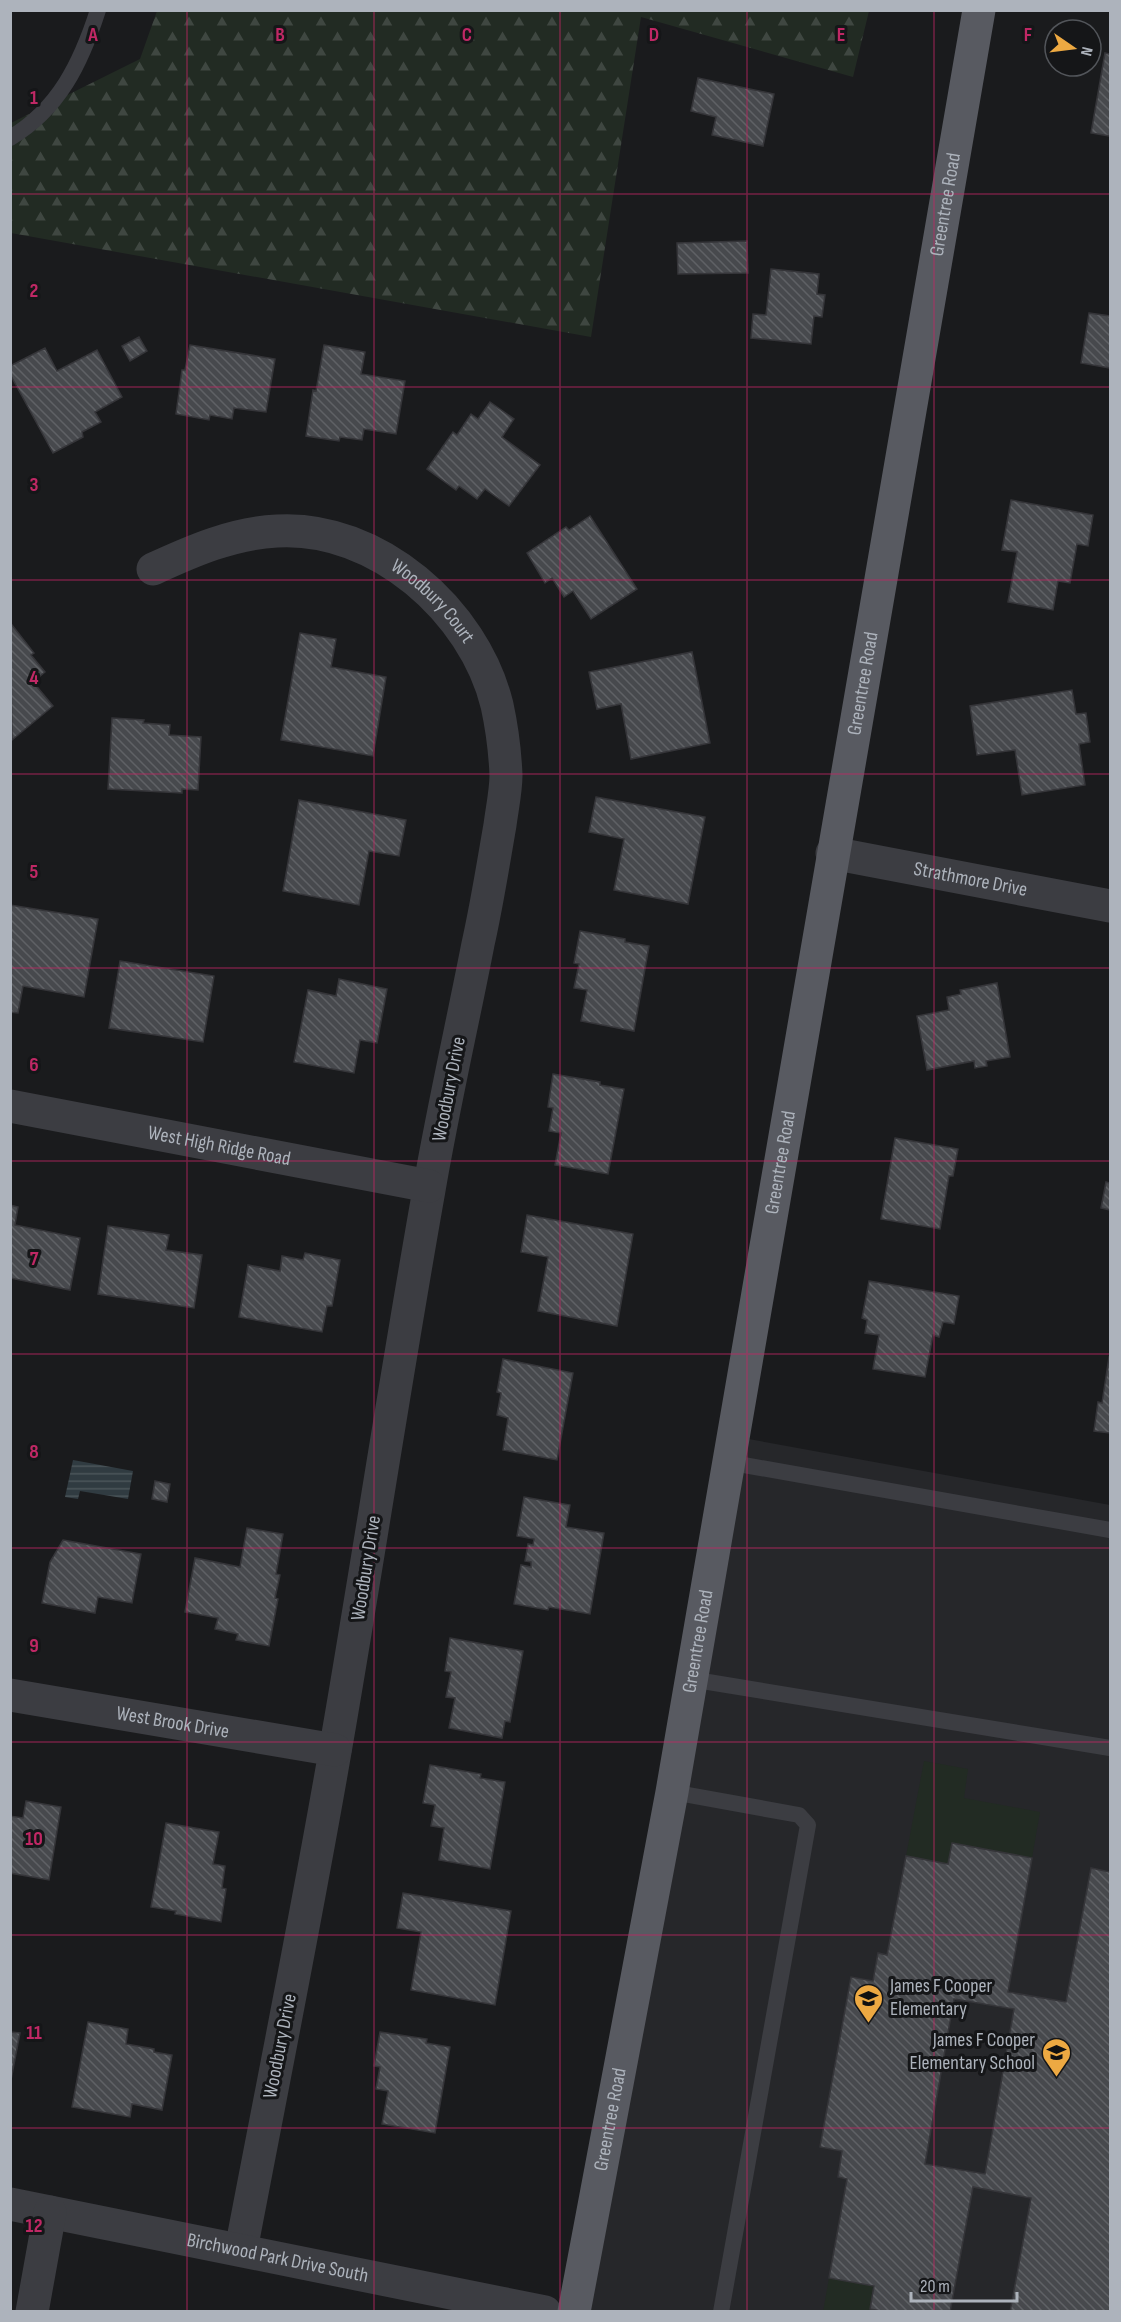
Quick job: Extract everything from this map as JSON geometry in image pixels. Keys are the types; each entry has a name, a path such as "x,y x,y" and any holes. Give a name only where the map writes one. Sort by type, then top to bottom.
{"main road":[{"name":"Greentree Road","path":"574,2312 672,1792 727,1462 979,10"}],"street":[{"name":"Woodbury Court","path":"153,569 192,551 238,536 280,530 321,534 353,544 383,558 411,576 455,620 473,647 486,673 495,700 502,729 506,779 490,886"},
{"name":"Strathmore Drive","path":"832,854 1110,906"},
{"name":"Woodbury Drive","path":"242,2250 335,1750 429,1186 490,886"},
{"name":"West High Ridge Road","path":"10,1106 429,1186"},
{"name":"West Brook Drive","path":"10,1695 335,1750"},
{"name":"Birchwood Park Drive South","path":"10,2204 545,2312"},
{"path":"32,2312 50,2212"}],"lane":[{"path":"10,138 34,123 62,91 86,49 98,10"},
{"path":"727,1462 1110,1530"},
{"path":"690,1679 1110,1748"},
{"path":"672,1792 799,1815 808,1825 722,2312"}],"shaded area":[{"name":"James F Cooper Elementary","path":"732,1436 1110,1505 1110,2311 574,2312"},
{"path":"73,1460 133,1471 128,1499 80,1491 78,1499 65,1497"}],"green space":[{"path":"157,11 869,11 853,77 641,17 591,337 11,233 11,123 140,59"},
{"path":"924,1761 968,1769 964,1798 1040,1812 1032,1858 953,1843 948,1864 906,1856"},
{"path":"829,2278 874,2286 886,2312 823,2312"}],"building":[{"path":"1105,53 1110,54 1110,136 1091,133 1101,78 1103,78"},
{"path":"698,78 774,94 763,146 712,135 716,117 691,111"},
{"path":"747,241 748,273 678,274 677,243"},
{"path":"771,269 819,274 817,294 825,295 822,317 814,316 811,344 751,338 753,314 766,315"},
{"path":"1089,313 1110,316 1110,368 1081,363"},
{"path":"139,337 147,351 130,361 122,346"},
{"path":"190,345 275,359 266,412 234,408 232,419 210,415 209,420 176,414 182,370 185,370"},
{"path":"324,345 365,352 361,374 405,381 396,434 364,429 362,440 340,437 339,441 306,436 313,390 316,391"},
{"path":"45,348 57,371 97,350 122,397 95,412 101,422 82,432 83,437 53,453 10,374 10,366"},
{"path":"490,402 514,419 502,437 540,465 509,506 485,489 477,499 459,486 456,490 427,469 453,432 457,435 471,414 478,419"},
{"path":"1011,500 1093,515 1088,546 1077,544 1070,583 1058,581 1053,610 1008,602 1017,552 1002,550"},
{"path":"590,516 637,589 591,619 573,591 564,597 552,578 545,583 527,553 566,527 569,530"},
{"path":"12,625 34,653 31,655 45,672 33,682 53,706 12,740 10,627"},
{"path":"300,633 336,639 331,667 386,677 373,756 281,740"},
{"path":"692,652 710,743 631,759 621,704 597,709 589,672"},
{"path":"1072,690 1076,714 1086,713 1090,742 1079,744 1085,785 1022,795 1015,750 977,755 970,706"},
{"path":"112,718 144,720 143,723 170,725 169,735 201,737 198,790 182,789 182,793 108,789"},
{"path":"596,797 705,817 688,904 614,890 624,839 589,832"},
{"path":"299,800 406,820 399,856 369,851 359,905 283,891"},
{"path":"10,905 98,919 84,997 23,986 18,1013 10,1012"},
{"path":"580,931 649,946 634,1031 581,1021 587,990 574,988 579,964 574,963"},
{"path":"120,961 214,976 203,1042 109,1028"},
{"path":"339,979 387,989 377,1043 360,1040 354,1073 294,1062 308,990 336,996"},
{"path":"997,983 1010,1057 986,1061 987,1066 975,1068 974,1061 927,1070 917,1016 949,1010 947,997 961,994 960,990"},
{"path":"553,1074 600,1082 600,1085 624,1089 608,1174 555,1165 561,1133 549,1131 553,1108 548,1107"},
{"path":"895,1138 958,1149 953,1176 949,1176 940,1229 881,1219"},
{"path":"1106,1182 1110,1183 1110,1210 1101,1208"},
{"path":"10,1205 18,1207 15,1225 80,1238 70,1290 10,1278"},
{"path":"527,1215 633,1234 617,1326 538,1311 548,1257 521,1252"},
{"path":"108,1226 169,1235 166,1250 202,1255 194,1308 98,1294"},
{"path":"305,1253 340,1260 332,1306 327,1306 322,1332 239,1317 248,1265 280,1271 282,1256 303,1260"},
{"path":"869,1281 959,1296 954,1324 943,1322 939,1337 933,1335 925,1377 873,1369 879,1335 865,1333 867,1320 862,1318"},
{"path":"1109,1357 1110,1433 1094,1431 1098,1402 1102,1403"},
{"path":"503,1359 573,1373 557,1460 503,1450 508,1418 497,1415 501,1393 497,1392"},
{"path":"155,1481 170,1484 167,1502 152,1499"},
{"path":"524,1497 570,1505 566,1527 604,1533 590,1614 514,1604 521,1565 531,1567 531,1562 525,1561 528,1544 533,1545 534,1539 517,1536"},
{"path":"247,1528 283,1534 276,1574 280,1575 275,1598 278,1599 269,1646 236,1640 238,1634 215,1629 218,1618 185,1612 195,1558 240,1567"},
{"path":"63,1540 141,1554 132,1603 98,1597 95,1613 42,1603 50,1562"},
{"path":"450,1638 523,1651 510,1722 505,1721 502,1738 449,1728 455,1698 446,1697 451,1672 445,1671"},
{"path":"430,1765 481,1774 480,1778 505,1782 490,1869 439,1860 444,1828 431,1826 435,1805 423,1803"},
{"path":"26,1801 61,1807 49,1880 10,1873 10,1816 23,1818"},
{"path":"166,1823 219,1832 213,1864 225,1866 222,1888 226,1889 221,1922 175,1914 176,1911 151,1907"},
{"name":"James F Cooper Elementary School","path":"952,1843 1032,1858 1008,1992 1066,2002 1091,1868 1110,1872 1110,2312 1010,2312 1031,2198 973,2187 950,2312 886,2312 870,2309 874,2286 829,2278 847,2179 838,2177 842,2151 820,2147 851,1977 873,1981 878,1953 887,1955 906,1856 948,1864","holes":["954,1999 1014,2009 985,2174 925,2164"]},
{"path":"403,1893 511,1911 495,2005 411,1990 421,1932 397,1928"},
{"path":"88,2022 128,2029 126,2044 172,2055 162,2110 132,2104 130,2117 72,2107"},
{"path":"10,2032 20,2033 10,2085"},
{"path":"380,2032 427,2039 426,2043 450,2047 435,2133 382,2124 388,2091 376,2089 380,2067 374,2066"}],"place":[{"name":"James F Cooper Elementary","path":"869,2024"},
{"name":"James F Cooper Elementary School","path":"1056,2078"}]}
